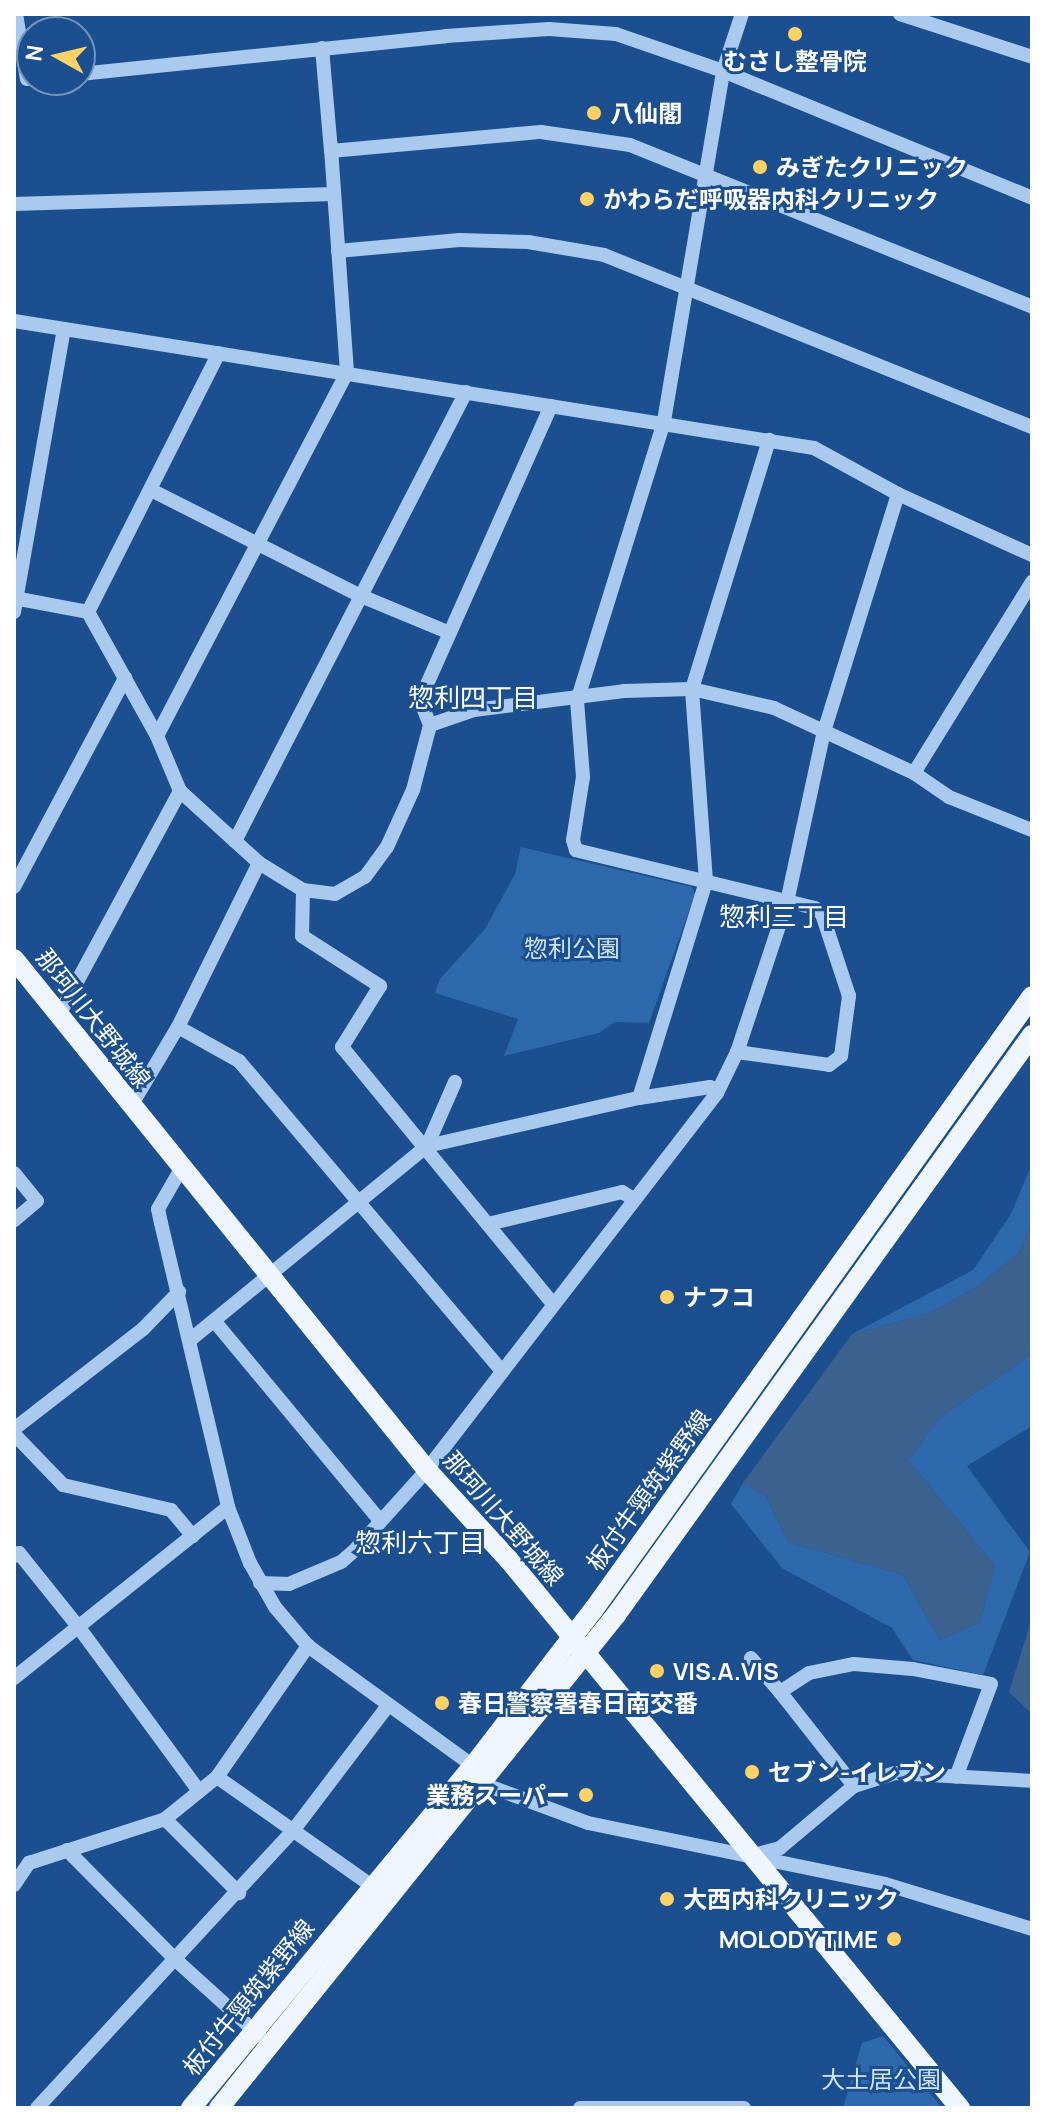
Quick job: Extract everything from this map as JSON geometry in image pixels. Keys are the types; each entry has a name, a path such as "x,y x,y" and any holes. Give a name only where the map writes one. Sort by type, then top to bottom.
{"main road":[{"name":"那珂川大野城線","path":"14,959 181,1169 272,1273 427,1470 586,1653 960,2108"},
{"name":"板付牛頸筑紫野線","path":"219,2108 478,1775 571,1637 695,1472 1032,996"},
{"name":"板付牛頸筑紫野線","path":"191,2108 372,1886 478,1775 586,1653 717,1480 1032,1035"}],"street":[{"path":"737,1052 829,1065 841,1056 849,996 822,914 787,902 576,850 583,777 577,701 664,421 723,71 742,14"},
{"path":"900,14 1032,57"},
{"path":"96,72 322,48 549,29 616,34 723,71 1032,198"},
{"path":"157,736 261,543 347,372 322,48"},
{"path":"331,151 541,132 630,145 1032,307"},
{"path":"14,204 334,194"},
{"path":"338,251 460,240 528,242 604,255 687,284 1032,427"},
{"path":"14,321 664,421 814,448 898,494 1032,555"},
{"path":"64,329 15,603 88,612"},
{"path":"88,612 219,353"},
{"path":"235,841 466,392"},
{"path":"88,612 157,736 180,791 259,863 303,890 335,894 365,877 387,847 413,790 430,725 420,700 551,406"},
{"path":"639,1098 706,881 692,689 769,440"},
{"path":"151,490 361,596 450,633"},
{"path":"260,1583 289,1584 341,1562 427,1470 632,1198 717,1093 737,1052 787,902 824,731 898,494"},
{"path":"914,773 1032,582"},
{"path":"14,887 125,678"},
{"path":"430,725 474,710 577,701 624,691 692,689 734,695 824,731 914,773 949,797 1032,830"},
{"path":"59,1015 180,791"},
{"path":"131,1106 178,1027 259,863"},
{"path":"303,890 302,936 380,986 342,1047 427,1146 552,1303"},
{"path":"178,1027 239,1061 356,1204 502,1371"},
{"path":"427,1146 455,1082"},
{"path":"190,1340 216,1323 427,1146 639,1098 710,1087 717,1093"},
{"path":"181,1169 158,1209 228,1507 260,1583 308,1646 478,1775 588,1823 885,1884 1032,1929"},
{"path":"14,1173 37,1201 14,1220"},
{"path":"488,1224 622,1192 632,1198"},
{"path":"179,1292 143,1329 14,1432 63,1485 171,1510 193,1536"},
{"path":"216,1323 379,1519"},
{"path":"14,1678 80,1629 228,1507"},
{"path":"14,1556 19,1553 80,1629 199,1791"},
{"path":"14,1885 29,1863 165,1819 217,1777 308,1646"},
{"path":"751,1658 854,1786"},
{"path":"780,1692 809,1673 854,1664 913,1669 991,1684 956,1777"},
{"path":"37,2108 239,1893 292,1832 387,1707"},
{"path":"750,1856 780,1848 854,1786 895,1773 1032,1781"},
{"path":"217,1777 372,1886"},
{"path":"165,1819 239,1893"},
{"path":"67,1850 177,1961 270,2045"},
{"path":"580,2108 744,2108"}],"green space":[{"name":"惣利公園","path":"521,847 692,887 695,894 649,1023 615,1022 599,1033 504,1056 518,1019 435,993 440,979 485,929 515,874"},
{"path":"1032,1164 1032,1223 1019,1253 978,1286 930,1313 852,1334 973,1270 1011,1214"},
{"path":"1032,1354 1032,1426 967,1466 1030,1552 983,1675 913,1660 892,1628 782,1568 731,1504 743,1483 766,1496 788,1542 903,1575 940,1640 980,1622 995,1566 908,1460 939,1418"},
{"name":"大土居公園","path":"883,2036 942,2108 843,2108 862,2043"}],"shaded area":[{"path":"1032,1223 1032,1354 939,1418 908,1460 995,1566 980,1622 940,1640 903,1575 788,1542 766,1496 743,1483 852,1334 930,1313 978,1286 1019,1253"},
{"path":"1032,1618 1032,1714 1009,1692"}],"place":[{"name":"むさし整骨院","path":"795,34"},
{"name":"八仙閣","path":"594,113"},
{"name":"みぎたクリニック","path":"760,167"},
{"name":"かわらだ呼吸器内科クリニック","path":"587,199"},
{"name":"ナフコ","path":"667,1297"},
{"name":"VIS.A.VIS","path":"657,1671"},
{"name":"春日警察署春日南交番","path":"442,1703"},
{"name":"セブン-イレブン","path":"752,1772"},
{"name":"業務スーパー","path":"586,1795"},
{"name":"大西内科クリニック","path":"667,1899"},
{"name":"MOLODY TIME","path":"894,1939"}],"district":[{"name":"惣利四丁目","path":"473,698"},
{"name":"惣利三丁目","path":"784,917"},
{"name":"惣利六丁目","path":"420,1543"}]}
